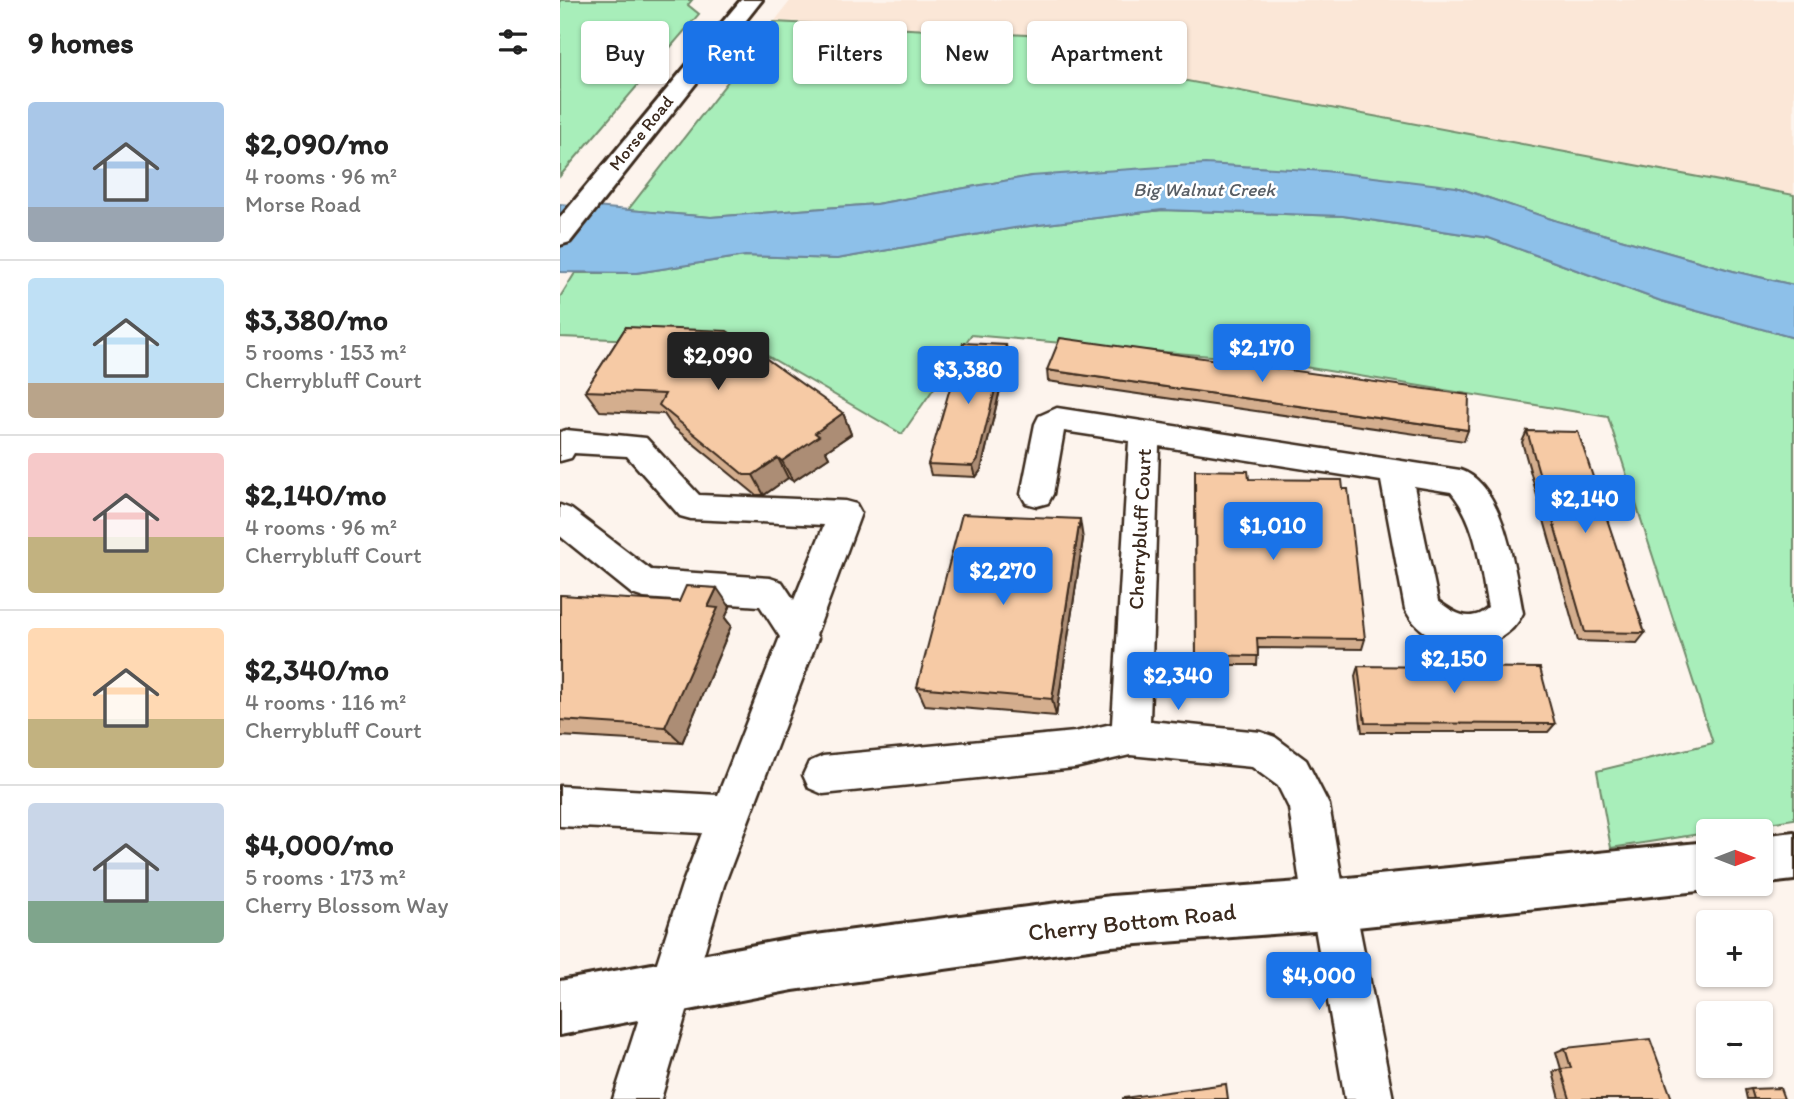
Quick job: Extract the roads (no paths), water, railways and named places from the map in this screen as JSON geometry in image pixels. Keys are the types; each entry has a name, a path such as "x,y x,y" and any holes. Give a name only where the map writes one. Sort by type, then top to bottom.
{"main road":[{"name":"Morse Road","path":"560,236 626,151 752,0"},
{"path":"1773,858 1794,856"},
{"name":"Cherry Bottom Road","path":"560,1008 793,964 1111,921 1328,905 1696,867"}],"street":[{"name":"Cherrybluff Court","path":"1037,494 1050,424 1057,419 1460,482 1475,497 1484,514 1506,613 1493,627 1470,633 1457,630 1443,626 1422,609 1395,472"},
{"name":"Cherrybluff Court","path":"1130,737 1144,433"},
{"path":"560,450 566,441 635,446 691,507 845,513 800,638 704,885 637,1099"},
{"path":"560,518 644,584 770,592 800,638"},
{"path":"823,775 1075,750 1130,737 1225,744 1261,750 1292,773 1309,804 1322,890 1336,921 1369,1099"},
{"path":"560,806 731,815"}],"water":[{"name":"Big Walnut Creek","path":"1205,164 1325,171 1456,187 1557,221 1733,271 1794,285 1794,338 1661,301 1489,238 1343,216 1162,210 1014,228 837,259 745,256 636,273 560,272 560,204 711,217 876,204 1031,176"}]}
